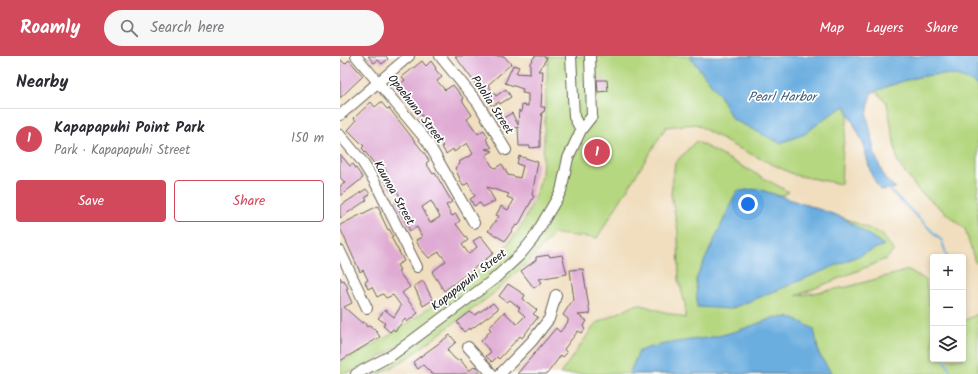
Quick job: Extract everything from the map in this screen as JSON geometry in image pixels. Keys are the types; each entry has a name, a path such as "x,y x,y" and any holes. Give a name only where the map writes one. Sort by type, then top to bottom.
{"street":[{"name":"Opaehuna Street","path":"356,56 427,141 474,223"},
{"path":"340,114 409,56"},
{"name":"Pololia Street","path":"440,56 478,103 506,150"},
{"path":"571,56 574,117 581,130"},
{"name":"Kapapapuhi Street","path":"356,374 375,365 404,347 493,280 520,255 533,239 558,196 568,158 581,130 592,116 590,56"},
{"name":"Kaunoa Street","path":"340,135 361,160 375,182 417,267"},
{"path":"340,251 367,308"},
{"path":"500,374 532,341 549,319 556,295"},
{"path":"468,348 492,374"}],"green space":[{"path":"548,56 711,56 853,86 843,147 841,184 795,175 732,145 696,124 666,127 597,238 554,234 529,261 494,293 409,357 380,374 365,374 532,248 544,231 536,227 529,238 506,264 447,312 374,361 354,370 340,374 340,362 368,348 394,332 471,277 496,257 516,234 533,202 542,176"},
{"path":"978,71 978,263 975,262 965,229 917,189 898,163 887,103 866,80"},
{"path":"696,141 789,192 775,199 853,231 842,217 882,234 894,251 886,259 796,296 847,287 909,270 926,280 930,306 930,362 966,362 966,320 978,314 978,374 560,374 596,323 638,304 685,318 685,304 679,281 678,231 671,194 675,163"}],"water":[{"name":"Pearl Harbor","path":"689,56 978,56 978,86 966,79 939,75 911,79 871,93 867,115 875,155 885,179 896,188 880,190 871,174 863,143 845,106 825,118 805,134 780,143 732,119 719,94"},
{"path":"759,189 842,217 884,245 730,309 697,307 696,279 737,191"},
{"path":"775,317 794,318 814,329 819,354 832,374 629,374 639,351 666,344 720,335"}],"building":[{"path":"368,56 386,56 388,59 382,64 378,60 374,63"},
{"path":"455,56 504,56 511,64 488,85 496,96 506,89 511,97 500,104 499,102 492,106"},
{"path":"535,56 543,56 547,58 538,71 543,71 541,107 545,107 544,112 542,112 540,147 530,148 530,146 519,146 518,127 505,131 500,120 512,113 518,125 519,110 521,113 522,105 528,106 528,94 522,93 523,89 505,83 513,65 519,67 516,73 530,74 530,63"},
{"path":"340,59 345,64 349,60 363,76 340,98"},
{"path":"422,61 426,66 431,61 436,68 435,69 442,77 437,81 445,90 453,85 464,99 462,100 472,115 467,119 478,134 484,130 488,137 486,139 492,148 485,149 493,151 486,155 492,166 495,168 502,164 508,175 520,178 523,166 517,164 519,156 538,162 532,195 534,196 518,226 516,225 505,241 488,231 499,216 496,215 501,206 508,210 514,200 507,197 509,194 487,187 495,201 483,207 480,203 474,206 470,199 475,196 468,183 463,186 455,168 460,164 459,162 473,154 467,143 454,152 453,149 446,154 442,147 443,146 422,121 425,119 396,89 405,80 402,77"},
{"path":"597,80 607,80 608,91 598,92"},
{"path":"371,102 375,107 381,102 387,109 389,108 425,154 429,161 426,163 433,174 435,173 452,202 446,205 452,216 456,214 460,221 456,224 468,240 462,245 469,254 477,247 473,241 481,236 494,253 444,291 432,272 446,261 439,252 429,258 420,248 416,240 422,237 417,227 410,231 395,201 401,198 395,188 391,191 382,176 387,173 381,162 376,166 362,148 364,146 348,130 356,121 354,118","holes":["431,201 440,217 430,223 422,207"]},
{"path":"340,154 350,166 353,164 363,178 340,196 340,186 345,183 340,177"},
{"path":"366,189 370,194 365,198 367,200 340,218 340,206"},
{"path":"378,206 388,230 389,229 393,236 391,237 404,261 397,265 400,270 398,271 410,287 402,293 418,313 407,322 405,319 395,331 393,329 390,332 383,326 385,323 378,318 385,310 394,317 401,306 393,295 386,298 383,294 377,297 372,287 368,289 365,282 368,280 363,270 360,272 340,228 340,225"},
{"path":"549,255 550,257 562,255 567,274 539,279 542,282 534,288 521,271 536,260 536,257"},
{"path":"583,269 590,314 578,315 587,321 583,327 585,329 582,333 578,331 564,349 567,353 563,357 561,355 547,374 517,374 556,328 560,332 568,322 568,319 563,315 574,300 570,270"},
{"path":"340,277 342,281 344,280 348,288 346,289 352,303 344,307 362,323 364,322 367,327 370,325 373,329 374,328 380,337 340,361"},
{"path":"423,281 433,300 423,306 414,286"},
{"path":"508,284 525,295 523,299 537,310 533,314 538,317 522,338 520,336 499,359 497,357 492,362 486,356 491,352 481,341 491,330 489,328 504,312 517,324 525,316 518,310 520,308 510,300 507,302 499,296"},
{"path":"493,303 498,309 470,330 469,328 464,332 457,322 470,312 475,315"},
{"path":"450,335 456,342 447,350 458,361 460,359 469,371 475,366 481,374 432,374 423,365 418,369 413,362"}],"waterway":[{"path":"888,188 942,241 946,254"},
{"path":"946,362 952,374"}],"place":[{"name":"Kapapapuhi Point Park","path":"597,152"}]}
